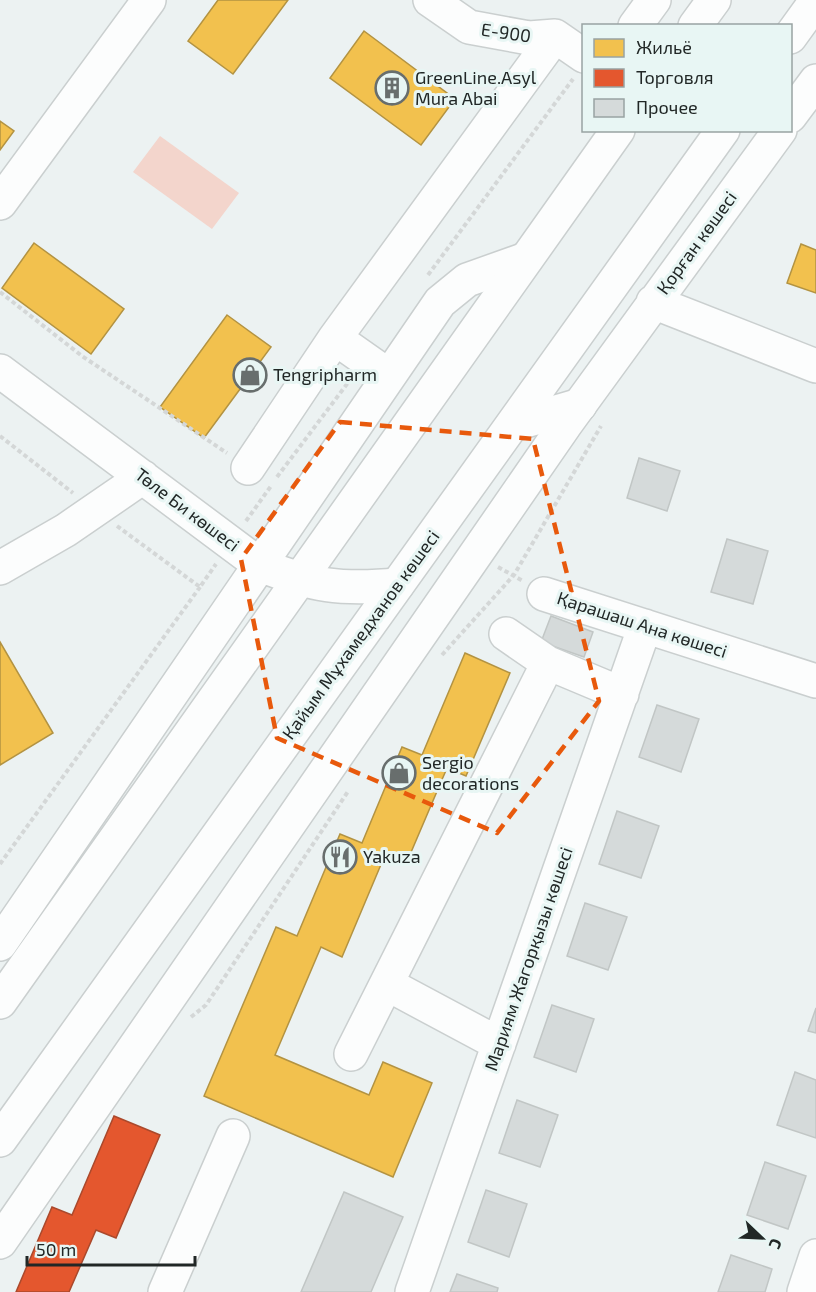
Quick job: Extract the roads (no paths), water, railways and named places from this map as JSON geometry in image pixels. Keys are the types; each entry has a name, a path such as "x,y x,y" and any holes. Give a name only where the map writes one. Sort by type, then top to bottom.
{"street":[{"path":"0,203 149,0"},
{"name":"E-900","path":"430,0 469,27 529,38 555,36 582,55"},
{"path":"636,24 654,0"},
{"path":"697,24 714,0"},
{"path":"792,34 816,1"},
{"path":"260,476 335,338 555,36"},
{"path":"792,113 816,81"},
{"path":"594,163 596,132"},
{"path":"0,1002 617,132"},
{"name":"Қайым Мұхамедханов көшесі","path":"0,1140 722,132"},
{"name":"Қорған көшесі","path":"779,132 654,302 816,366"},
{"path":"0,944 440,302 467,280 526,259"},
{"path":"0,1242 474,555 592,413 654,302"},
{"path":"335,338 389,376"},
{"name":"Төле Би көшесі","path":"0,371 260,565 299,581 352,589 397,585"},
{"path":"512,424 592,413"},
{"path":"0,568 96,510 142,477"},
{"name":"Қарашаш Ана көшесі","path":"544,594 816,681"},
{"name":"Мариям Жагорқызы көшесі","path":"412,1292 645,626"},
{"path":"506,634 548,663 622,694"},
{"path":"351,1054 548,663"},
{"path":"387,984 499,1044"},
{"path":"165,1292 233,1136"},
{"path":"804,1292 816,1256"}],"place":[{"name":"GreenLine.Asyl Mura Abai","path":"392,88"},
{"name":"Tengripharm","path":"250,375"},
{"name":"Sergio decorations","path":"399,773"},
{"name":"Yakuza","path":"340,857"}]}
